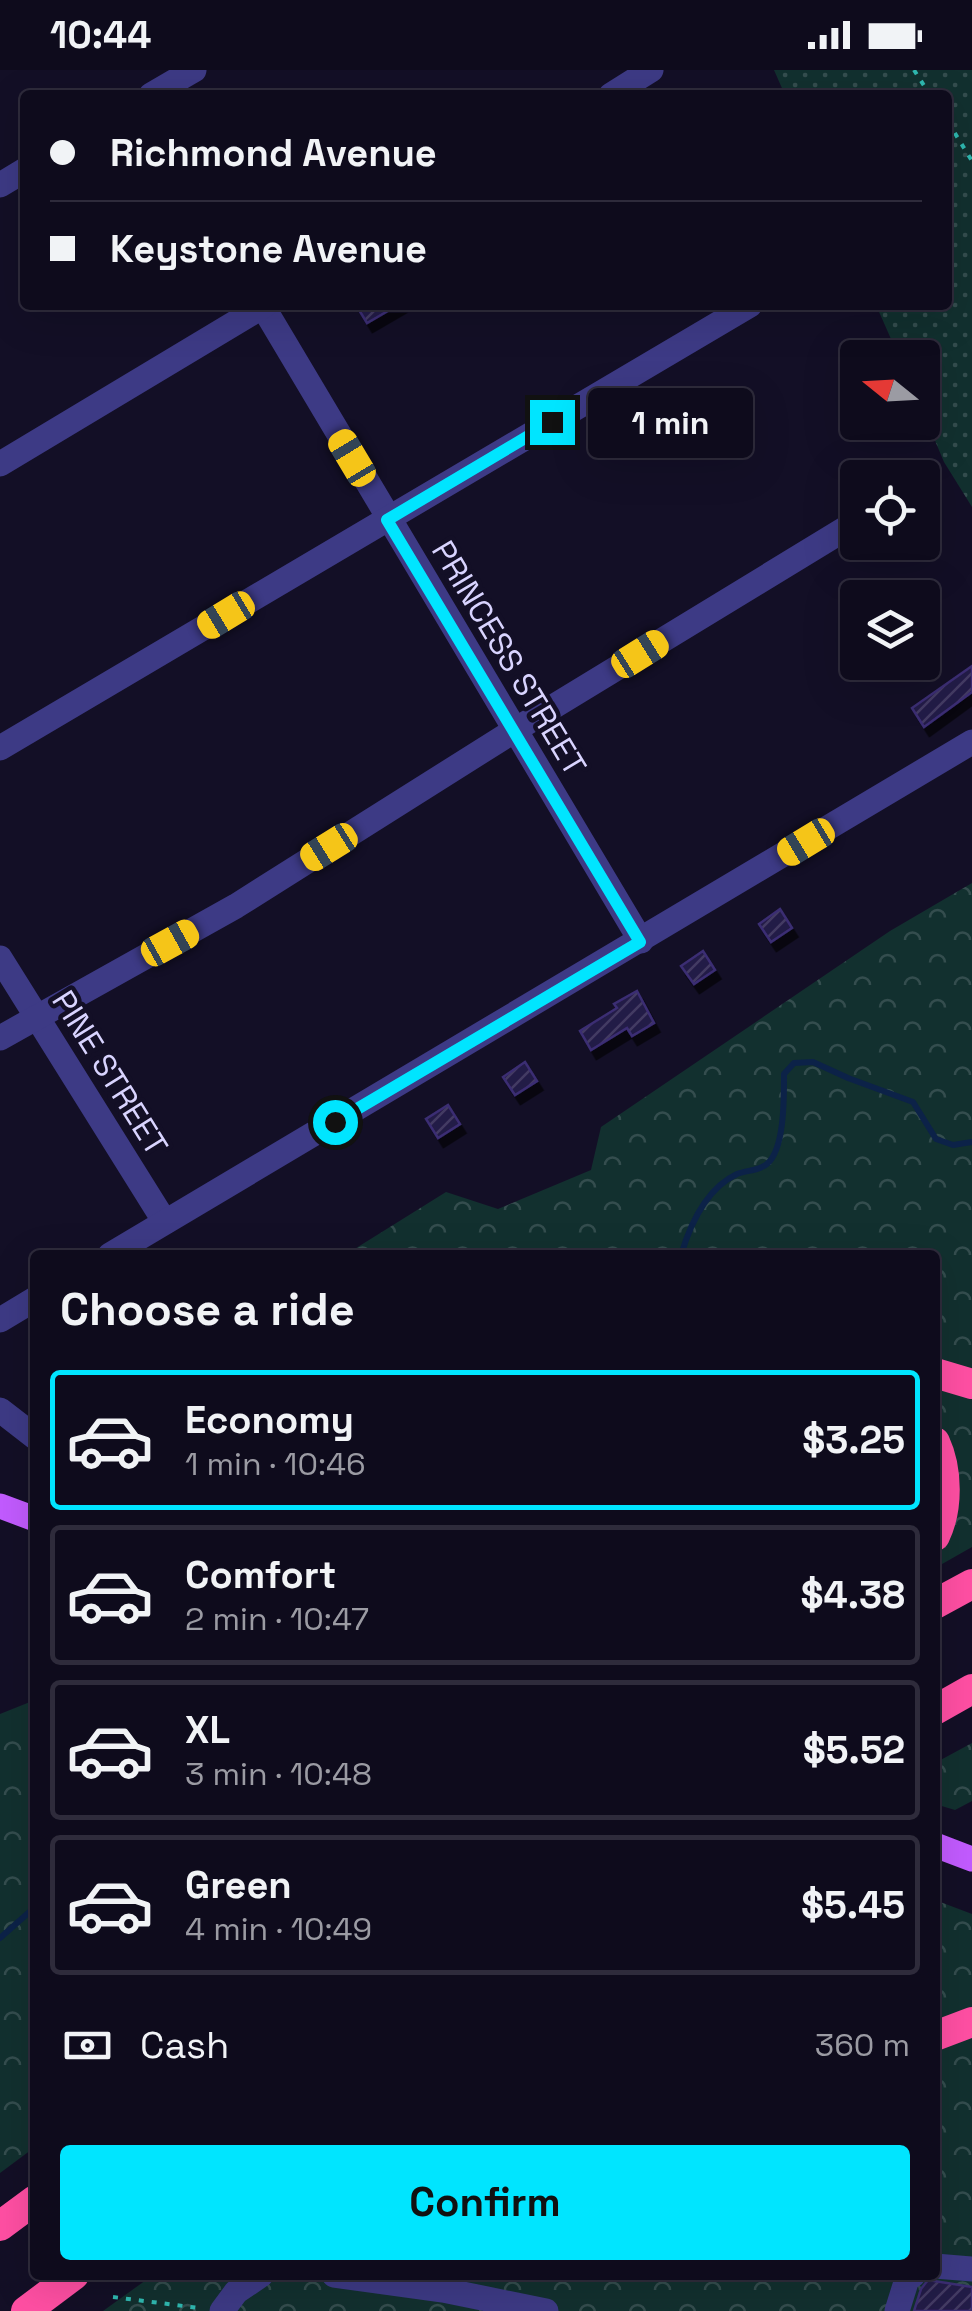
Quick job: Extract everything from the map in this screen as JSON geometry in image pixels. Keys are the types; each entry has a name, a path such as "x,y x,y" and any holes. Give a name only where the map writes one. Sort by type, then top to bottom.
{"highway":[{"path":"940,1374 972,1384"},
{"path":"940,1460 945,1478 940,1525"},
{"path":"940,1601 972,1584"},
{"path":"940,1707 972,1689"},
{"path":"940,2034 972,2022"},
{"path":"0,2226 30,2204"},
{"path":"26,2311 67,2280"}],"main road":[{"path":"0,1506 30,1517"},
{"path":"940,1847 972,1859"}],"street":[{"path":"160,90 194,70"},
{"path":"619,90 651,70"},
{"path":"0,464 256,310"},
{"name":"PRINCESS STREET","path":"265,310 640,942"},
{"path":"0,748 742,310"},
{"path":"0,1038 236,906 840,531"},
{"path":"118,1250 972,742"},
{"name":"PINE STREET","path":"0,958 165,1222"},
{"path":"0,1320 30,1302"},
{"path":"0,1410 30,1433"},
{"path":"940,2267 972,2270"},
{"path":"223,2310 236,2292 254,2280"},
{"path":"370,2280 546,2311"},
{"path":"896,2311 907,2280"}],"path":[{"path":"952,128 972,161"},
{"path":"113,2297 223,2310"}],"green space":[{"path":"774,70 972,70 972,507 935,440 940,440 940,340 891,340 878,310 952,310 952,90 783,90"},
{"path":"972,883 972,1547 940,1565 940,1250 353,1250 446,1192 498,1209 591,1170 601,1127 890,931"},
{"path":"30,1702 30,2151 0,2173 0,1714"},
{"path":"972,1743 972,1801 955,1810 940,1806 940,1760"},
{"path":"940,1902 972,1914 972,2311 103,2311 146,2280 940,2280"}],"building":[{"path":"359,310 389,310 367,323"},
{"path":"972,666 972,692 924,727 912,708"},
{"path":"780,909 792,928 771,942 759,924"},
{"path":"703,951 715,970 694,984 681,966"},
{"path":"637,991 654,1023 632,1036 627,1028 591,1050 580,1031"},
{"path":"525,1062 537,1081 515,1095 503,1077"},
{"path":"448,1105 460,1124 438,1138 426,1119"},
{"path":"928,2280 972,2287 972,2311 914,2311"}],"waterway":[{"path":"683,1250 695,1220 717,1188 737,1174 764,1166 773,1157 782,1122 784,1074 794,1063 813,1062 913,1102 936,1139 953,1145 972,1142"},
{"path":"0,1938 30,1911"}],"route":[{"path":"335,1122 640,942 387,520 552,422"}]}
